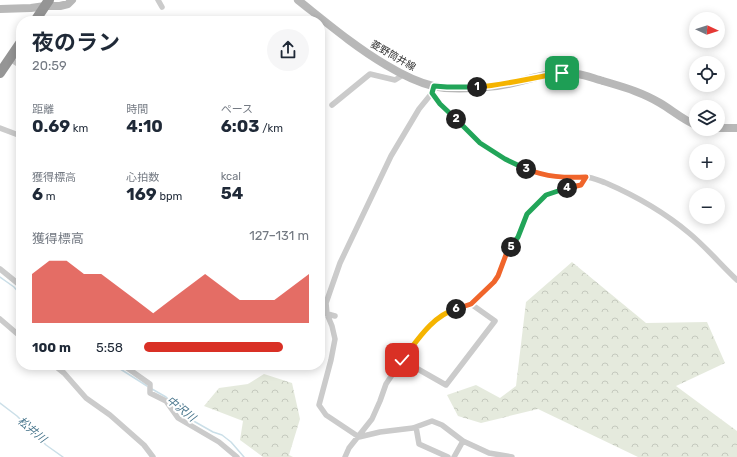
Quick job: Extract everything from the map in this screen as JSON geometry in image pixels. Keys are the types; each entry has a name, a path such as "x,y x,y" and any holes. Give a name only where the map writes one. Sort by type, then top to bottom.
{"highway":[{"path":"38,16 47,3"},
{"path":"0,72 16,50"}],"main road":[{"path":"0,9 31,8 47,3 60,6 68,4 72,0"},
{"name":"菱野筒井線","path":"298,0 317,16"},
{"name":"菱野筒井線","path":"325,22 343,37 367,53 403,75 433,90 447,87 497,86 546,75 576,73 637,91 659,102 689,121"},
{"path":"725,128 737,128"}],"street":[{"path":"158,0 162,7"},
{"path":"10,59 16,63"},
{"path":"332,105 370,74 395,80 403,75"},
{"path":"512,457 489,453 463,441 442,425 432,421 416,427 380,432 359,437 326,415 319,405 335,339 327,314 326,303 340,263 386,165 419,109 433,90 440,104 480,143 505,159 527,170 541,174 561,178 586,177 604,182 623,191 655,208 689,233 737,280"},
{"path":"0,128 16,134"},
{"path":"345,457 349,448 372,419 386,384 402,360 432,322 449,311 471,304 494,282 498,276 507,252 518,237 527,214 546,195 581,185 586,177"},
{"path":"0,269 16,282"},
{"path":"402,360 446,385 495,321 471,304"},
{"path":"327,314 334,316"},
{"path":"0,318 16,332"},
{"path":"60,370 86,398 110,415 144,445 153,457"},
{"path":"130,370 150,384 150,392 166,401 178,418 219,442 237,457"},
{"path":"416,427 419,444 448,457"},
{"path":"454,457 463,441"}],"green space":[{"path":"572,262 646,323 707,322 725,363 676,386 737,431 737,457 638,457 538,409 481,423 458,416 447,395 476,385 500,398 516,386 526,302"},
{"path":"264,374 292,383 300,419 289,455 293,457 263,457 240,440 243,421 204,406 219,388 248,384"}],"waterway":[{"name":"中沢川","path":"0,277 16,289"},
{"name":"中沢川","path":"122,370 147,386"},
{"name":"中沢川","path":"152,389 166,397 190,419 213,432 222,435 231,442 244,457"},
{"name":"松井川","path":"0,403 17,416 46,445 63,457"}],"route":[{"path":"402,360 432,322 449,311 471,304 494,282 498,276 507,252 518,237 522,223 527,214 546,195 581,185 586,177 561,178 541,174 527,170 505,159 480,143 440,104 432,93 434,86 497,86 562,73"}]}
